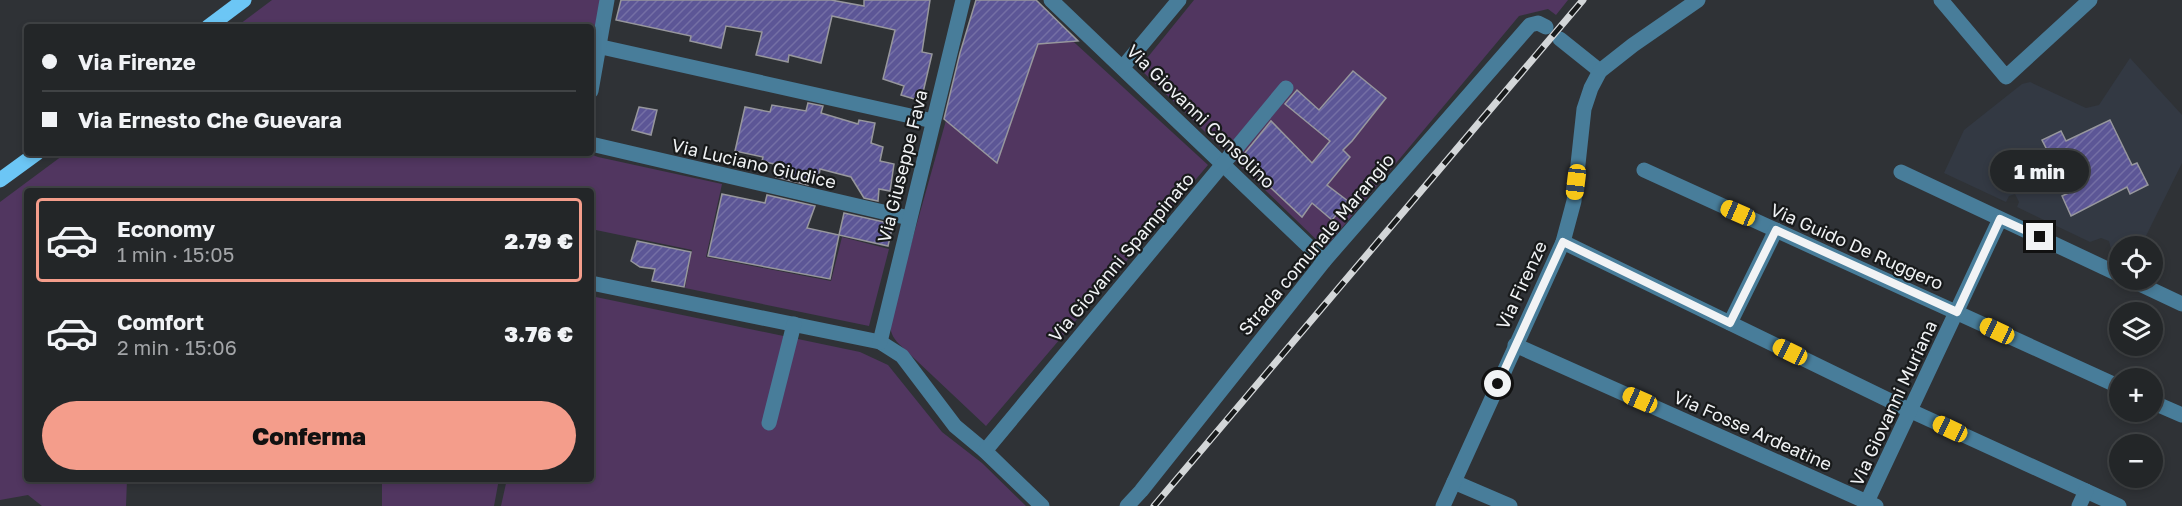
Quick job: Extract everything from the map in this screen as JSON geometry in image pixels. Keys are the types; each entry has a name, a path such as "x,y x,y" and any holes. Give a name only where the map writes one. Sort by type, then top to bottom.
{"main road":[{"path":"212,24 244,0"},
{"path":"0,180 33,156"}],"street":[{"path":"594,68 607,0"},
{"name":"Via Giuseppe Fava","path":"880,342 963,0"},
{"name":"Via Giovanni Consolino","path":"1051,0 1324,261"},
{"path":"1123,67 1179,0"},
{"path":"1560,39 1600,71 1698,0"},
{"path":"1941,0 2006,77 2090,0"},
{"name":"Strada comunale Marangio","path":"1127,506 1324,261 1530,25 1538,23 1545,27"},
{"path":"597,46 933,122"},
{"name":"Via Firenze","path":"1443,506 1563,242 1574,201 1584,109 1600,71"},
{"name":"Via Giovanni Spampinato","path":"986,451 1286,88"},
{"name":"Via Luciano Giudice","path":"594,145 909,218"},
{"name":"Via Guido De Ruggero","path":"1644,170 2109,382"},
{"path":"1901,172 2109,270"},
{"name":"Via Giovanni Muriana","path":"1870,505 2000,219"},
{"path":"1730,323 1776,230"},
{"path":"1563,242 1911,411 2119,506"},
{"path":"594,285 880,342 902,356 955,426 986,451 1042,506"},
{"path":"2152,290 2182,304"},
{"path":"769,423 794,324"},
{"name":"Via Fosse Ardeatine","path":"1515,345 1870,505"},
{"path":"2163,407 2182,416"},
{"path":"1454,482 1510,506"},
{"path":"2079,506 2086,491"}],"shaded area":[{"path":"272,0 601,0 594,39 594,24 240,24"},
{"path":"980,0 1028,0 1208,165 986,426 899,344 892,334 890,324"},
{"path":"1194,0 1568,0 1556,15 1548,9 1519,16 1325,248 1139,68"},
{"path":"2130,58 2182,115 2182,163 2146,236 2109,236 2109,241 2101,238 2090,242 2017,207 2019,202 2015,194 2009,196 2006,202 1944,173 1964,130 2022,84 2030,82 2086,108 2099,105"},
{"path":"594,155 722,184 706,257 831,281 842,237 889,249 869,326 685,288 692,250 594,230 594,188 24,188 24,482 127,482 126,506 42,506 28,495 0,500 0,202 62,156"},
{"path":"594,297 860,352 888,365 942,432 982,463 1026,506 501,506 506,482 594,482"},
{"path":"382,482 498,482 494,506 382,506"}],"building":[{"path":"621,0 831,0 864,6 864,0 930,0 922,52 932,54 921,101 901,95 904,86 883,79 895,30 832,16 821,63 789,55 788,62 756,55 762,32 726,26 721,48 690,41 691,36 616,20"},
{"path":"976,0 1036,0 1078,41 1038,44 997,163 944,119"},
{"path":"1353,71 1386,98 1343,150 1350,157 1327,185 1348,201 1332,220 1312,203 1302,217 1240,159 1271,121 1312,163 1330,141 1285,104 1297,90 1319,110"},
{"path":"808,103 823,106 821,113 858,124 859,120 875,123 871,143 883,147 880,161 894,164 890,191 879,189 878,201 864,198 851,177 820,169 819,176 810,174 808,185 776,177 778,165 762,161 763,157 735,151 745,107 770,112 772,105 806,111"},
{"path":"639,107 657,110 651,135 632,130"},
{"path":"2110,120 2132,165 2137,163 2148,185 2130,194 2127,187 2071,216 2062,196 2069,193 2042,140 2061,131 2066,141"},
{"path":"722,194 765,203 767,195 815,206 807,228 839,235 830,279 708,256"},
{"path":"844,213 893,224 888,246 839,235"},
{"path":"637,241 691,252 684,287 652,281 655,269 640,267 631,261"}],"railway":[{"path":"1154,506 1583,0"}],"route":[{"path":"1498,384 1563,242 1730,323 1776,230 1957,312 2000,219 2040,237"}]}
